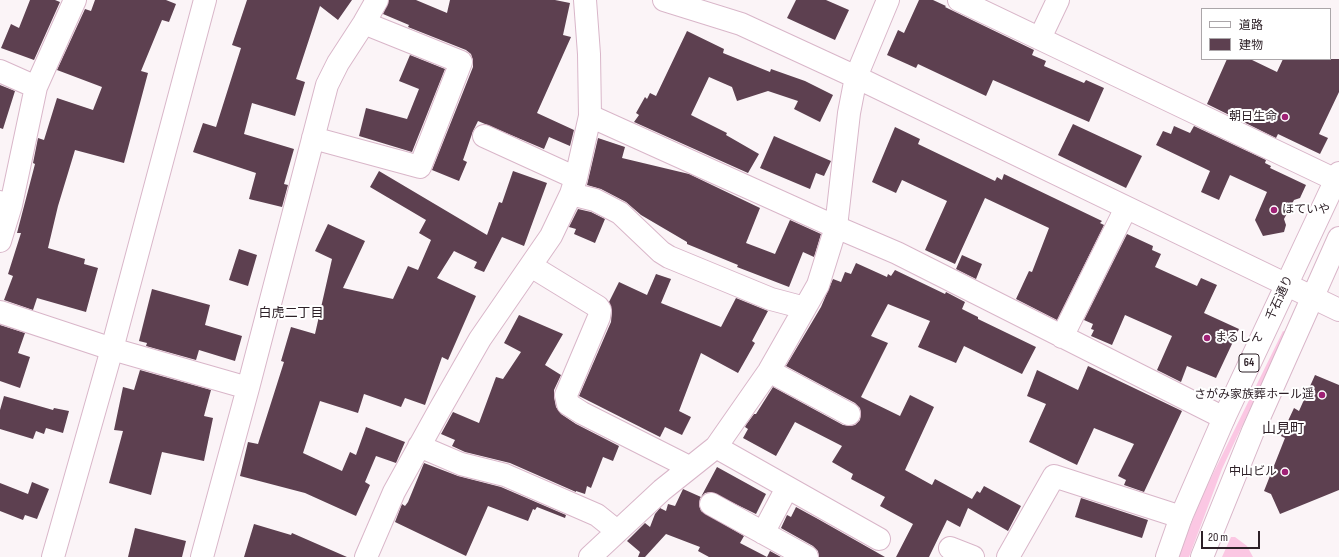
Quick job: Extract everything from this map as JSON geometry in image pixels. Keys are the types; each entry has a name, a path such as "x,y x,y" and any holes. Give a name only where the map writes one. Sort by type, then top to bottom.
{"street":[{"path":"0,241 6,204 36,87 75,0"},
{"path":"53,557 112,349 205,0"},
{"path":"202,557 313,138 332,74 377,0"},
{"path":"366,557 394,492 419,446 480,339 551,236 573,186 590,116 589,54 585,0"},
{"path":"664,0 740,24 856,77 1339,310"},
{"path":"590,557 689,467 716,447 769,371 818,285 836,227 849,113 856,77 888,0"},
{"path":"959,0 1337,177"},
{"path":"1040,38 1058,0"},
{"path":"313,138 420,167 461,62 364,23"},
{"path":"0,71 36,87"},
{"path":"590,116 897,253 1224,418"},
{"path":"484,136 620,213 661,252 669,257 771,299 804,308"},
{"name":"千石通り","path":"1167,557 1181,517 1224,418 1337,177"},
{"path":"1062,337 1126,208"},
{"path":"1202,557 1253,431 1339,238"},
{"path":"531,266 598,307 600,310 599,317 568,388 566,397 568,404 582,413 689,467"},
{"path":"0,312 112,349 248,388"},
{"path":"769,371 848,414"},
{"path":"419,446 461,464 505,475 597,515 617,531"},
{"path":"716,447 879,539"},
{"path":"1008,557 1054,476 1181,517"},
{"path":"763,533 787,488"},
{"path":"711,504 807,557"},
{"path":"950,548 973,557"}],"shaded area":[{"path":"1283,331 1286,332 1222,469 1189,557 1178,557 1202,496"},
{"path":"1231,537 1235,537 1247,546 1253,557 1222,557"}],"building":[{"path":"30,0 55,0 60,2 34,60 1,48 11,24 19,28"},
{"path":"95,0 166,0 176,4 169,22 162,20 141,71 148,73 124,163 75,150 58,206 48,248 85,259 84,264 98,268 86,312 37,298 33,310 4,300 13,276 8,274 21,233 17,233 35,164 33,163 38,138 44,140 57,98 93,110 102,87 57,70 85,9 91,11"},
{"path":"247,0 352,0 338,20 320,6 296,79 305,82 295,116 252,103 244,134 294,149 284,184 288,185 282,207 249,199 256,173 193,152 203,123 216,127 241,48 232,45"},
{"path":"389,0 416,0 447,13 450,0 555,0 570,3 563,35 571,37 537,113 574,130 570,146 549,137 544,149 478,121 463,160 467,162 459,181 432,170 473,67 473,60 471,54 466,50 408,27 409,25 383,14"},
{"path":"796,0 826,0 849,10 835,40 787,18"},
{"path":"919,0 933,0 946,6 945,7 1034,50 1032,55 1046,61 1044,66 1084,83 1086,80 1104,88 1089,122 993,80 986,96 918,64 916,68 887,55 898,30 904,33"},
{"path":"687,31 724,49 723,53 770,72 771,69 805,81 833,95 820,122 794,109 798,101 768,91 737,101 732,87 709,77 691,115 727,133 726,135 759,154 748,173 634,122 639,115 636,113 645,97 647,99 650,93 656,96"},
{"path":"410,55 445,69 412,152 359,136 366,108 407,119 419,89 399,81"},
{"name":"朝日生命","path":"1339,59 1339,92 1319,134 1328,138 1320,154 1278,134 1276,138 1207,104 1227,60 1252,60 1277,72 1283,60"},
{"path":"0,85 15,91 3,129 0,128"},
{"path":"1073,124 1142,156 1126,188 1058,155"},
{"path":"1174,126 1190,133 1194,126 1266,160 1265,163 1271,166 1270,168 1306,185 1300,198 1294,200 1284,219 1286,225 1284,232 1263,236 1255,220 1267,192 1230,175 1219,200 1201,192 1210,171 1156,145 1163,131 1171,134"},
{"path":"895,127 920,139 918,144 995,181 997,177 1002,180 1004,174 1102,221 1100,223 1104,225 1057,320 1016,299 1029,271 1032,272 1049,228 985,198 955,264 925,250 947,201 902,180 896,193 872,182"},
{"path":"774,136 831,161 824,176 816,173 810,189 760,168"},
{"path":"598,138 625,147 622,158 689,174 760,208 746,243 775,254 790,220 821,234 814,257 803,252 789,287 737,267 738,265 687,244 687,242 641,215 626,202 601,189 587,185"},
{"path":"379,171 487,235 499,202 502,203 513,171 547,183 524,246 502,237 484,272 474,268 477,262 454,251 437,278 476,296 448,360 442,357 425,405 405,398 401,407 364,394 358,413 320,401 303,453 342,471 350,452 356,455 366,427 405,442 396,463 376,456 365,482 370,485 356,516 305,493 240,476 248,442 258,444 284,362 281,361 291,327 315,334 332,259 315,251 328,224 365,241 343,288 393,299 408,266 418,270 431,240 419,233 426,220 370,187"},
{"path":"578,209 591,212 605,219 595,243 574,234 576,229 569,227"},
{"path":"1127,234 1153,246 1152,250 1161,254 1155,267 1197,286 1201,278 1217,285 1204,313 1239,329 1216,378 1187,366 1181,382 1157,370 1172,336 1125,315 1112,345 1091,336 1094,330 1091,329 1093,324 1084,320"},
{"path":"239,249 257,255 248,286 229,280"},
{"path":"962,255 982,264 976,279 956,269"},
{"path":"856,263 887,277 888,274 891,276 895,270 945,294 946,292 965,302 962,309 978,317 978,319 1036,347 1022,374 964,346 956,363 918,347 930,321 888,304 871,336 888,343 861,397 900,416 910,395 934,407 905,470 932,485 935,479 972,499 977,491 980,493 984,486 1021,506 1008,531 968,508 960,527 947,520 929,557 896,557 913,524 880,506 885,497 851,479 853,474 832,462 842,446 795,422 776,456 743,438 748,429 745,427 746,425 754,414 756,414 773,387 843,425 855,425 860,420 860,408 855,403 786,366 821,307 833,279 841,282 845,272 851,274"},
{"path":"656,274 671,279 661,303 721,327 736,298 768,311 752,341 755,343 738,373 701,353 679,411 691,417 682,435 665,427 660,437 579,396 611,322 612,311 609,302 619,282 647,295"},
{"path":"152,289 210,305 205,325 242,336 235,361 199,350 196,360 146,346 147,343 139,341"},
{"path":"519,315 563,334 545,365 561,375 554,390 554,397 556,407 561,414 576,424 619,446 613,461 603,457 591,488 587,486 585,494 576,492 510,463 465,452 452,446 455,440 441,434 453,412 479,423 496,377 503,379 521,352 504,343"},
{"path":"0,325 25,333 18,353 30,357 20,388 0,381"},
{"path":"1088,366 1182,411 1144,492 1124,485 1126,480 1118,476 1134,444 1094,428 1077,465 1029,442 1046,404 1027,396 1037,370 1078,390"},
{"path":"140,370 211,390 204,416 213,418 204,461 162,452 151,495 109,483 123,431 114,430 123,387 134,390"},
{"path":"1315,375 1339,385 1339,490 1280,514 1271,494 1264,491 1285,438 1281,436 1294,408 1299,411"},
{"path":"4,396 53,410 54,408 69,411 63,433 46,428 44,434 36,431 33,439 0,429 0,410"},
{"path":"424,463 458,476 501,487 566,515 565,518 537,507 535,510 533,509 528,521 488,506 466,556 395,522 402,504 405,506 408,502"},
{"path":"717,467 766,494 756,514 711,492 705,493 701,497"},
{"path":"32,482 49,489 37,519 25,515 23,520 0,511 0,483 28,494"},
{"path":"683,489 701,497 699,505 701,511 744,536 740,543 767,557 709,557 698,551 700,547 666,534 645,557 638,557 640,552 627,541 645,523 650,527 655,514 660,508 666,511 668,504 675,506"},
{"path":"1081,498 1148,520 1142,538 1075,517"},
{"path":"796,507 885,557 819,557 818,551 813,546 781,528 787,515 791,517"},
{"path":"254,524 291,535 292,533 347,557 244,557"},
{"path":"135,528 186,541 182,557 128,557"},
{"path":"770,551 781,557 767,557"}],"place":[{"name":"朝日生命","path":"1285,117"},
{"name":"ほていや","path":"1274,210"},
{"name":"まるしん","path":"1207,338"},
{"name":"さがみ家族葬ホール遥","path":"1322,395"},
{"name":"中山ビル","path":"1285,472"}],"district":[{"name":"白虎二丁目","path":"291,314"},
{"name":"山見町","path":"1283,429"}]}
